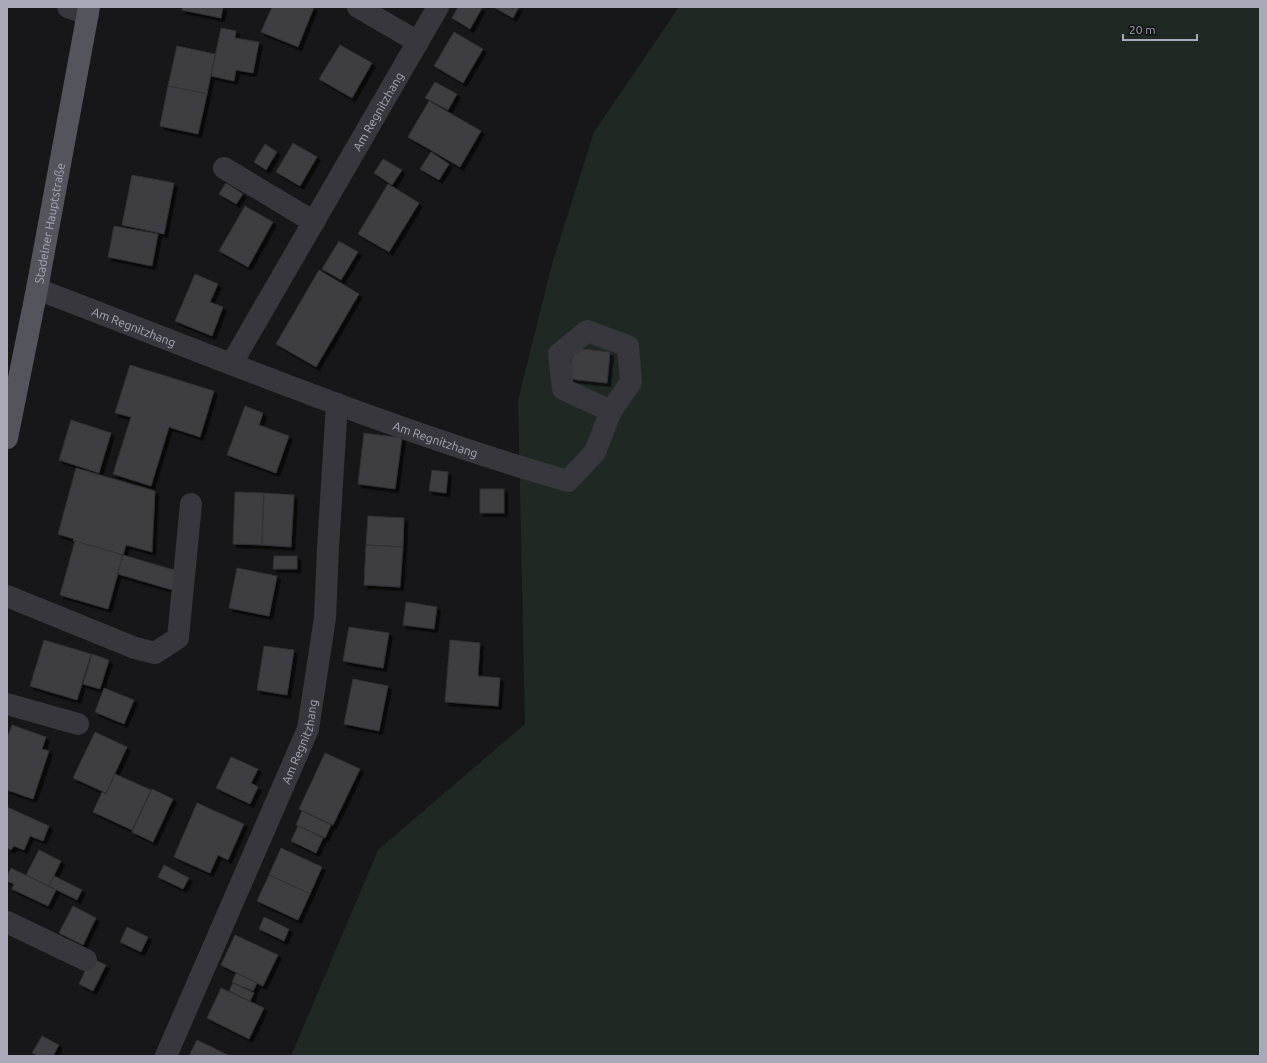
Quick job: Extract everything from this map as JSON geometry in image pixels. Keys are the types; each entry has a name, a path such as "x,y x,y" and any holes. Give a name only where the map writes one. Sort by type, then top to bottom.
{"main road":[{"name":"Stadelner Hauptstraße","path":"7,438 37,289 82,9"}],"street":[{"path":"358,7 418,42"},
{"name":"Am Regnitzhang","path":"232,363 438,7"},
{"path":"224,168 314,222"},
{"name":"Am Regnitzhang","path":"37,289 337,404 512,465 568,481 595,452 611,411"},
{"name":"Am Regnitzhang","path":"166,1056 308,729 325,618 337,404"},
{"path":"7,596 135,648 154,653 178,638 191,504"},
{"path":"7,704 78,724"},
{"path":"7,922 86,960"}],"shaded area":[{"path":"679,7 1260,7 1260,1056 291,1056 378,850 525,724 518,400 552,264 594,132"}],"building":[{"path":"183,7 223,7 221,18 182,10"},
{"path":"272,7 314,7 298,47 261,32"},
{"path":"458,7 482,8 470,29 452,18"},
{"path":"493,7 519,7 513,18"},
{"path":"221,28 236,31 235,38 259,42 253,73 236,70 234,81 211,76"},
{"path":"454,32 483,49 463,83 434,66"},
{"path":"340,45 372,63 352,98 319,79"},
{"path":"177,46 215,54 207,94 168,86"},
{"path":"435,82 457,94 448,110 425,98"},
{"path":"168,86 207,94 198,134 160,126"},
{"path":"429,101 481,131 460,167 408,137"},
{"path":"293,143 317,157 300,186 276,172"},
{"path":"265,144 277,152 266,170 254,162"},
{"path":"431,152 449,164 439,180 420,169"},
{"path":"383,159 402,170 392,185 374,173"},
{"path":"132,175 174,183 164,234 122,225"},
{"path":"226,183 243,194 236,204 219,194"},
{"path":"388,184 419,203 389,252 358,234"},
{"path":"245,206 273,222 248,267 219,251"},
{"path":"114,226 158,234 152,266 108,257"},
{"path":"339,241 358,252 341,280 322,269"},
{"path":"319,270 359,294 316,367 276,344"},
{"path":"195,274 218,284 210,302 223,307 212,336 175,321"},
{"path":"573,348 610,352 607,383 569,379"},
{"path":"130,365 214,391 200,437 169,427 151,486 113,474 131,417 115,413"},
{"path":"245,406 263,413 259,425 289,436 276,473 227,455"},
{"path":"71,420 111,433 99,473 59,460"},
{"path":"364,433 402,438 395,489 358,484"},
{"path":"76,468 155,491 152,552 126,545 123,555 73,541 74,539 58,534"},
{"path":"432,470 448,472 446,493 429,491"},
{"path":"480,489 504,489 504,513 480,513"},
{"path":"235,492 264,493 262,545 233,544"},
{"path":"264,493 294,495 291,547 262,545"},
{"path":"368,516 404,518 403,547 366,545"},
{"path":"75,541 123,555 108,609 60,595"},
{"path":"366,545 403,547 400,587 364,585"},
{"path":"123,555 181,572 176,591 118,574"},
{"path":"274,556 297,556 297,569 273,569"},
{"path":"237,568 277,576 269,616 229,608"},
{"path":"406,602 437,607 434,629 403,625"},
{"path":"349,627 389,633 383,668 343,661"},
{"path":"44,640 91,654 77,700 30,686"},
{"path":"450,640 480,643 478,676 500,678 498,706 445,702"},
{"path":"264,646 294,650 287,695 257,690"},
{"path":"92,654 109,660 100,689 83,684"},
{"path":"353,679 388,686 379,731 344,724"},
{"path":"104,688 134,700 124,724 95,712"},
{"path":"12,725 46,737 42,749 49,751 33,799 7,790 7,738"},
{"path":"95,732 127,747 106,793 73,778"},
{"path":"325,753 360,769 333,825 299,809"},
{"path":"231,757 258,769 251,783 258,787 250,804 216,788"},
{"path":"115,774 151,790 132,830 93,812 102,792 106,794"},
{"path":"152,789 173,799 153,842 132,832"},
{"path":"197,803 244,824 228,860 218,855 210,873 174,857"},
{"path":"7,807 49,826 43,841 30,836 24,850 14,846 11,850 7,848"},
{"path":"302,811 331,825 325,838 296,825"},
{"path":"298,826 323,838 316,853 291,841"},
{"path":"281,848 322,867 310,894 269,875"},
{"path":"39,850 61,861 49,886 26,875"},
{"path":"164,865 189,878 183,889 158,877"},
{"path":"11,868 56,890 48,906 12,889 14,884 7,881"},
{"path":"269,875 310,894 298,920 257,901"},
{"path":"54,876 82,890 77,900 49,886"},
{"path":"73,906 96,918 83,945 59,933"},
{"path":"264,917 289,929 284,941 259,929"},
{"path":"127,927 148,937 141,952 120,942"},
{"path":"235,935 278,955 263,986 221,965"},
{"path":"91,958 106,965 93,991 79,984"},
{"path":"236,973 257,983 253,991 232,982"},
{"path":"233,983 254,993 250,1001 229,991"},
{"path":"221,988 264,1008 249,1039 207,1018"},
{"path":"42,1036 59,1045 53,1056 38,1056 32,1053"},
{"path":"197,1040 230,1056 189,1056"}]}
